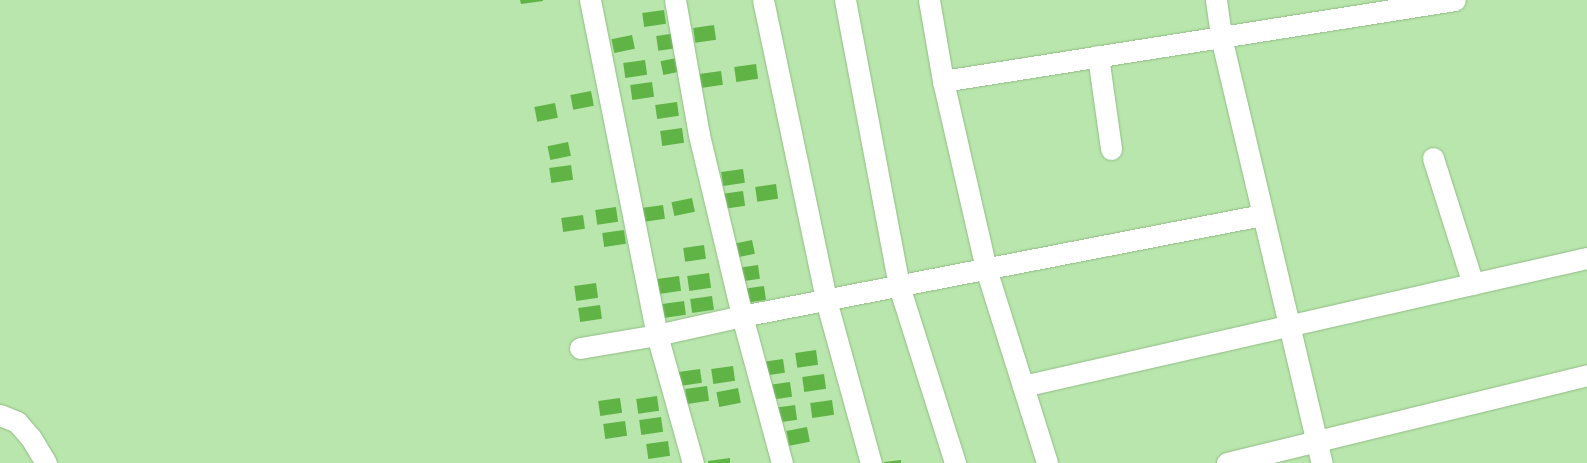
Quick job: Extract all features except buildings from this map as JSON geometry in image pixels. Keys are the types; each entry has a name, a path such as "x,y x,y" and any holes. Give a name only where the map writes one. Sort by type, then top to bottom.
{"street":[{"path":"590,0 657,335 693,463"},
{"path":"675,0 699,135 742,316 782,463"},
{"path":"763,0 826,300 871,463"},
{"path":"845,0 899,286 955,463"},
{"path":"929,0 943,81 986,269 1047,463"},
{"path":"1216,0 1221,37 1288,326 1318,441 1322,463"},
{"path":"943,81 1455,0"},
{"path":"1098,56 1111,149"},
{"path":"1433,158 1473,284"},
{"path":"580,348 657,335 742,316 1262,215"},
{"path":"1023,386 1587,258"},
{"path":"1226,463 1587,375"},
{"path":"0,415 17,422 31,438 46,463"}]}
